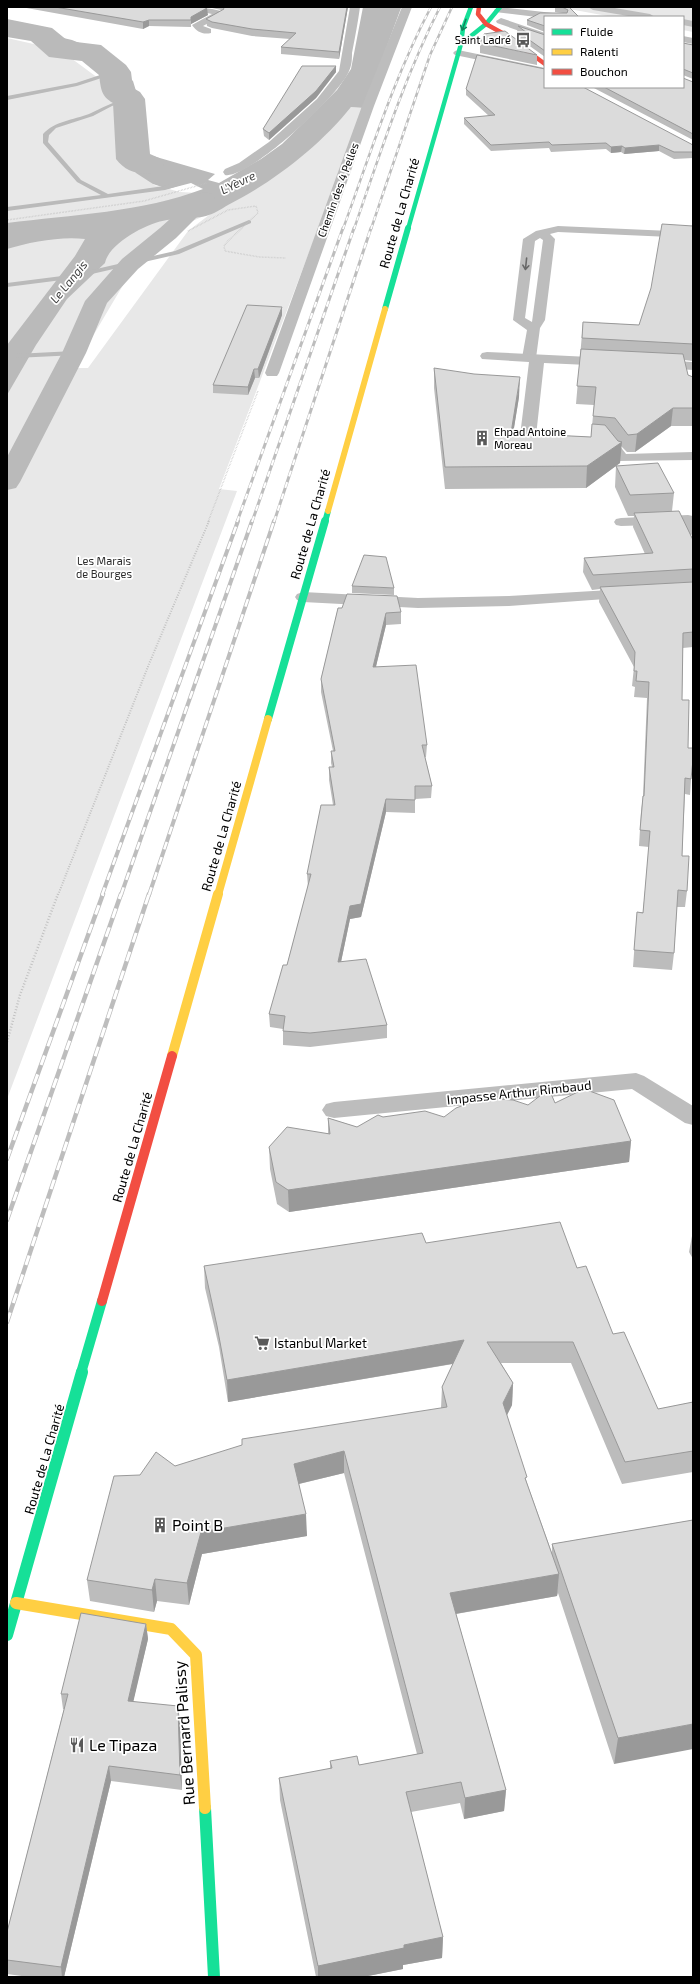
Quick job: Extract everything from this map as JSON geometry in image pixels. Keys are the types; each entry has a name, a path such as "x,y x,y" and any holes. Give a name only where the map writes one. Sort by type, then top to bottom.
{"main road":[{"name":"Route de La Charité","path":"7,1635 460,48 463,28 471,7"},
{"path":"479,7 478,14 486,24 505,26"},
{"path":"460,48 486,24 500,8"},
{"path":"500,8 505,26 544,63"},
{"name":"Rue Bernard Palissy","path":"16,1603 171,1629 196,1655 214,1977"}],"street":[{"path":"229,172 243,166 273,144 321,101 344,71 355,7"},
{"name":"Chemin des 4 Pelles","path":"272,373 368,106 407,7"},
{"path":"500,8 544,18"},
{"path":"505,26 523,14 549,16"},
{"path":"505,26 544,37"},
{"path":"487,356 620,362"},
{"path":"528,436 533,358"},
{"path":"643,364 691,366 691,382"},
{"name":"Impasse Arthur Rimbaud","path":"334,1110 636,1081 693,1117"}],"lane":[{"path":"190,7 218,13 218,15 197,25 201,30 208,31"},
{"path":"593,7 644,16"},
{"path":"460,48 544,71"},
{"path":"534,328 519,320 529,239 540,233 562,225 693,235"},
{"path":"533,358 534,328 539,320 549,239 540,233"},
{"path":"528,436 544,437"},
{"path":"584,439 608,440 622,458 693,456"},
{"path":"621,522 688,520 693,531"},
{"path":"303,597 418,603 509,601 639,593"}],"path":[{"path":"7,220 144,201 208,182"},
{"path":"188,231 208,222 225,210 241,205 256,206 258,213 224,246 225,251 237,255 279,259 314,256"},
{"path":"7,1042 20,995 116,746 216,503 258,390 272,373"}],"green space":[{"path":"558,7 693,7 693,32 684,30 684,16 608,16"},
{"name":"Les Marais de Bourges","path":"7,38 60,50 117,92 133,159 154,185 180,192 235,195 351,107 364,108 219,489 237,491 7,1099","holes":["213,212 188,231 88,368 74,368 132,270 179,227"]}],"water":[{"path":"363,7 401,8 364,108 351,107 339,122 310,149 278,175 245,196 209,215 159,222 149,225 121,241 108,256 105,263 67,299 36,345 7,395 7,345 75,256 85,239 66,238 46,240 7,249 7,223 131,208 180,197 203,189 191,183 168,189 153,184 136,173 117,150 120,145 122,129 118,123 118,88 84,54 59,44 7,30 7,25 72,40 99,51 133,81 136,91 134,99 138,104 140,146 146,154 215,174 208,180 219,183 261,159 282,144 337,90 351,69"}],"building":[{"path":"55,7 207,8 191,17 191,20 149,20 143,22"},
{"path":"223,7 347,7 339,52 281,47 296,33 252,29 212,22 206,19 224,9"},
{"path":"562,7 569,7 578,16 544,16 544,26 527,20 540,13 567,13 568,10"},
{"path":"518,26 544,35 544,50 521,34 527,33"},
{"path":"505,31 537,55 480,43 484,34"},
{"path":"684,43 693,45 693,73 684,69"},
{"path":"477,55 544,69 544,88 585,88 693,145 693,152 674,152 659,145 625,148 622,146 611,147 606,143 552,145 549,142 491,145 464,118 495,115 466,89"},
{"path":"302,66 336,66 316,91 269,133 263,129"},
{"path":"684,78 693,82 693,134 606,88 684,88"},
{"path":"662,224 693,226 693,344 582,338 583,322 639,325 651,288"},
{"path":"247,305 282,307 258,369 254,369 248,387 213,385"},
{"path":"581,349 683,354 688,375 693,377 693,408 673,408 637,434 628,435 615,418 593,416 596,387 577,386"},
{"path":"434,368 474,374 520,377 511,433 591,437 592,424 605,425 618,441 622,442 587,466 445,467"},
{"path":"658,463 674,493 630,495 616,466"},
{"path":"679,511 693,540 693,569 593,575 584,558 653,553 634,513"},
{"path":"364,555 386,557 394,588 352,586"},
{"path":"693,582 693,632 683,633 682,700 689,700 688,748 693,748 691,779 685,778 682,856 689,856 687,891 678,890 674,953 634,950 637,912 643,913 650,831 640,830 644,796 649,682 636,681 637,671 634,671 635,652 600,587"},
{"path":"347,594 397,596 401,612 386,613 373,667 416,665 427,745 422,745 432,786 415,786 415,800 386,799 361,904 350,906 338,962 366,959 387,1025 310,1033 283,1031 285,1016 269,1014 283,965 287,965 311,874 307,874 321,805 335,805 329,767 334,767 331,751 335,751 321,679 338,608 342,608"},
{"path":"549,1089 555,1103 584,1089 614,1100 631,1141 288,1190 276,1182 269,1147 287,1127 330,1134 328,1118 357,1127 378,1115 383,1117 425,1111 444,1117 456,1108 483,1098 513,1100 528,1105"},
{"path":"560,1222 577,1268 586,1266 613,1334 624,1332 658,1409 693,1402 693,1451 625,1462 573,1342 487,1342 513,1383 503,1403 527,1477 525,1478 559,1574 450,1593 506,1790 465,1798 461,1782 406,1792 443,1937 404,1945 404,1948 318,1966 279,1778 332,1768 330,1761 357,1756 359,1765 423,1753 344,1451 294,1464 306,1514 201,1532 187,1583 155,1579 152,1590 87,1580 114,1476 140,1475 156,1452 175,1466 242,1445 242,1439 447,1407 442,1387 464,1340 227,1380 204,1266 422,1233 426,1243"},
{"path":"693,1520 693,1724 618,1738 552,1544"},
{"path":"81,1613 146,1624 128,1701 178,1706 180,1775 109,1766 61,1967 7,1960 7,1932 68,1694 61,1694"}],"waterway":[{"path":"7,28 41,34 60,50 90,52 115,72 117,92 129,99 132,122 133,159 147,165"},
{"path":"7,98 77,84 115,72"},
{"path":"105,194 79,181 45,142 46,134 54,127 91,115 110,105 129,99"},
{"path":"7,209 165,188 179,184"},
{"path":"7,482 74,353 96,301 130,264 168,233 205,198"},
{"name":"Le Langis","path":"7,285 70,277 177,253 249,222"},
{"path":"15,356 74,353"}],"railway":[{"path":"343,229 394,88 405,61 431,7"},
{"path":"354,229 404,89 440,7"},
{"path":"371,229 430,55 452,7"},
{"path":"237,522 343,228"},
{"path":"252,522 354,228"},
{"path":"274,522 371,228"},
{"path":"102,895 238,521"},
{"path":"121,895 252,521"},
{"path":"149,895 274,521"},
{"path":"7,1159 103,894"},
{"path":"7,1220 121,894"},
{"path":"7,1322 149,894"}],"traffic: fast":[{"path":"385,309 461,44 463,28 471,7"},
{"path":"461,44 486,24 500,7"},
{"path":"268,719 328,511"},
{"path":"7,1635 102,1301"},
{"path":"205,1808 214,1977"}],"traffic: slow":[{"path":"328,511 385,309"},
{"path":"172,1056 268,719"},
{"path":"16,1603 171,1629 196,1655 205,1808"}],"traffic: jam":[{"path":"479,7 478,14 486,24 504,34 544,63"},
{"path":"102,1301 172,1056"}],"place":[{"name":"Saint Ladré","path":"523,40"},
{"name":"Ehpad Antoine Moreau","path":"482,438"},
{"name":"Istanbul Market","path":"262,1343"},
{"name":"Point B","path":"160,1525"},
{"name":"Le Tipaza","path":"77,1745"}],"water label":[{"name":"L'Yèvre","path":"238,183"}]}
